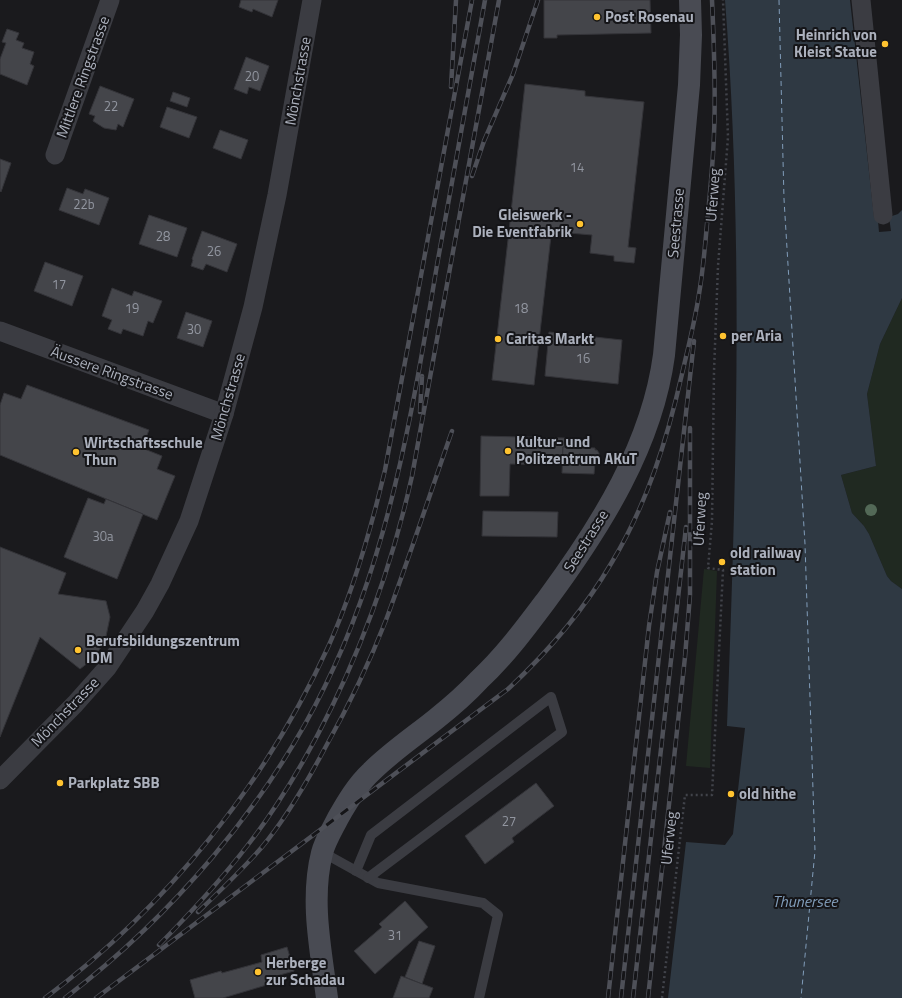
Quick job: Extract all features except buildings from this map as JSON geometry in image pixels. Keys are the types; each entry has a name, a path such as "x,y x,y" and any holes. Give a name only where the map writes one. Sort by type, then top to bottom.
{"street":[{"name":"Mittlere Ringstrasse","path":"55,155 110,0"},
{"name":"Mönchstrasse","path":"0,780 76,704 107,668 146,611 164,578 189,521 224,414 253,307 278,195 312,0"},
{"name":"Seestrasse","path":"327,998 317,909 318,884 322,852 343,808 352,794 370,773 438,717 481,679 538,612 588,540 618,488 642,437 658,390 664,355 689,85 691,35 690,0"},
{"path":"861,0 883,215"},
{"name":"Äussere Ringstrasse","path":"0,331 224,414"}],"lane":[{"path":"356,871 371,835 551,698 562,732 368,878"},
{"path":"322,852 378,883 483,903 498,915 479,998"}],"path":[{"name":"Uferweg","path":"662,998 685,795 712,795 722,570 708,568 712,522 714,371 718,266 728,137 723,0"}],"shaded area":[{"path":"902,298 902,589 887,576 869,534 852,513 841,475 876,466 867,394 880,344"},
{"path":"704,569 717,571 710,768 686,766"}],"water":[{"name":"Thunersee","path":"725,0 850,0 874,217 878,221 879,232 891,231 889,217 898,214 902,210 902,298 880,344 867,394 876,466 841,475 852,513 869,534 887,576 902,589 902,998 668,998 686,842 725,845 733,834 745,728 727,726 735,454 736,272 735,182"}],"ferry route":[{"path":"779,0 784,199 805,544 815,851 801,998"}],"railway":[{"path":"451,87 456,0"},
{"path":"45,998 90,962 132,924 172,883 209,839 244,793 275,746 304,696 338,624 361,559 385,470 472,0"},
{"path":"65,998 142,932 178,896 213,857 245,817 301,731 325,686 347,636 367,585 383,532 408,426 419,373 485,0"},
{"path":"159,945 222,877 251,841 277,804 322,727 359,646 375,604 402,519 412,476 499,0"},
{"path":"472,176 484,141 513,74 538,0"},
{"path":"96,998 508,689 552,645 578,613 601,580 624,540 646,494 670,423 696,314 704,259 714,145 715,84 712,0"},
{"path":"621,998 694,341"},
{"path":"420,412 422,376"},
{"path":"648,998 685,657 690,595 690,428"},
{"path":"198,912 247,864 271,836 304,786 342,717 358,685 386,620 452,431"},
{"path":"608,998 649,626 657,572 670,512"},
{"path":"633,998 686,527"}],"place":[{"name":"Post Rosenau","path":"597,17"},
{"name":"Heinrich von Kleist Statue","path":"885,44"},
{"name":"Gleiswerk - Die Eventfabrik","path":"580,224"},
{"name":"per Aria","path":"723,336"},
{"name":"Caritas Markt","path":"498,339"},
{"name":"Kultur- und Politzentrum AKuT","path":"508,451"},
{"name":"Wirtschaftsschule Thun","path":"76,452"},
{"name":"old railway station","path":"722,562"},
{"name":"Berufsbildungszentrum IDM","path":"78,650"},
{"name":"Parkplatz SBB","path":"60,783"},
{"name":"old hithe","path":"731,794"},
{"name":"Herberge zur Schadau","path":"258,972"}]}
